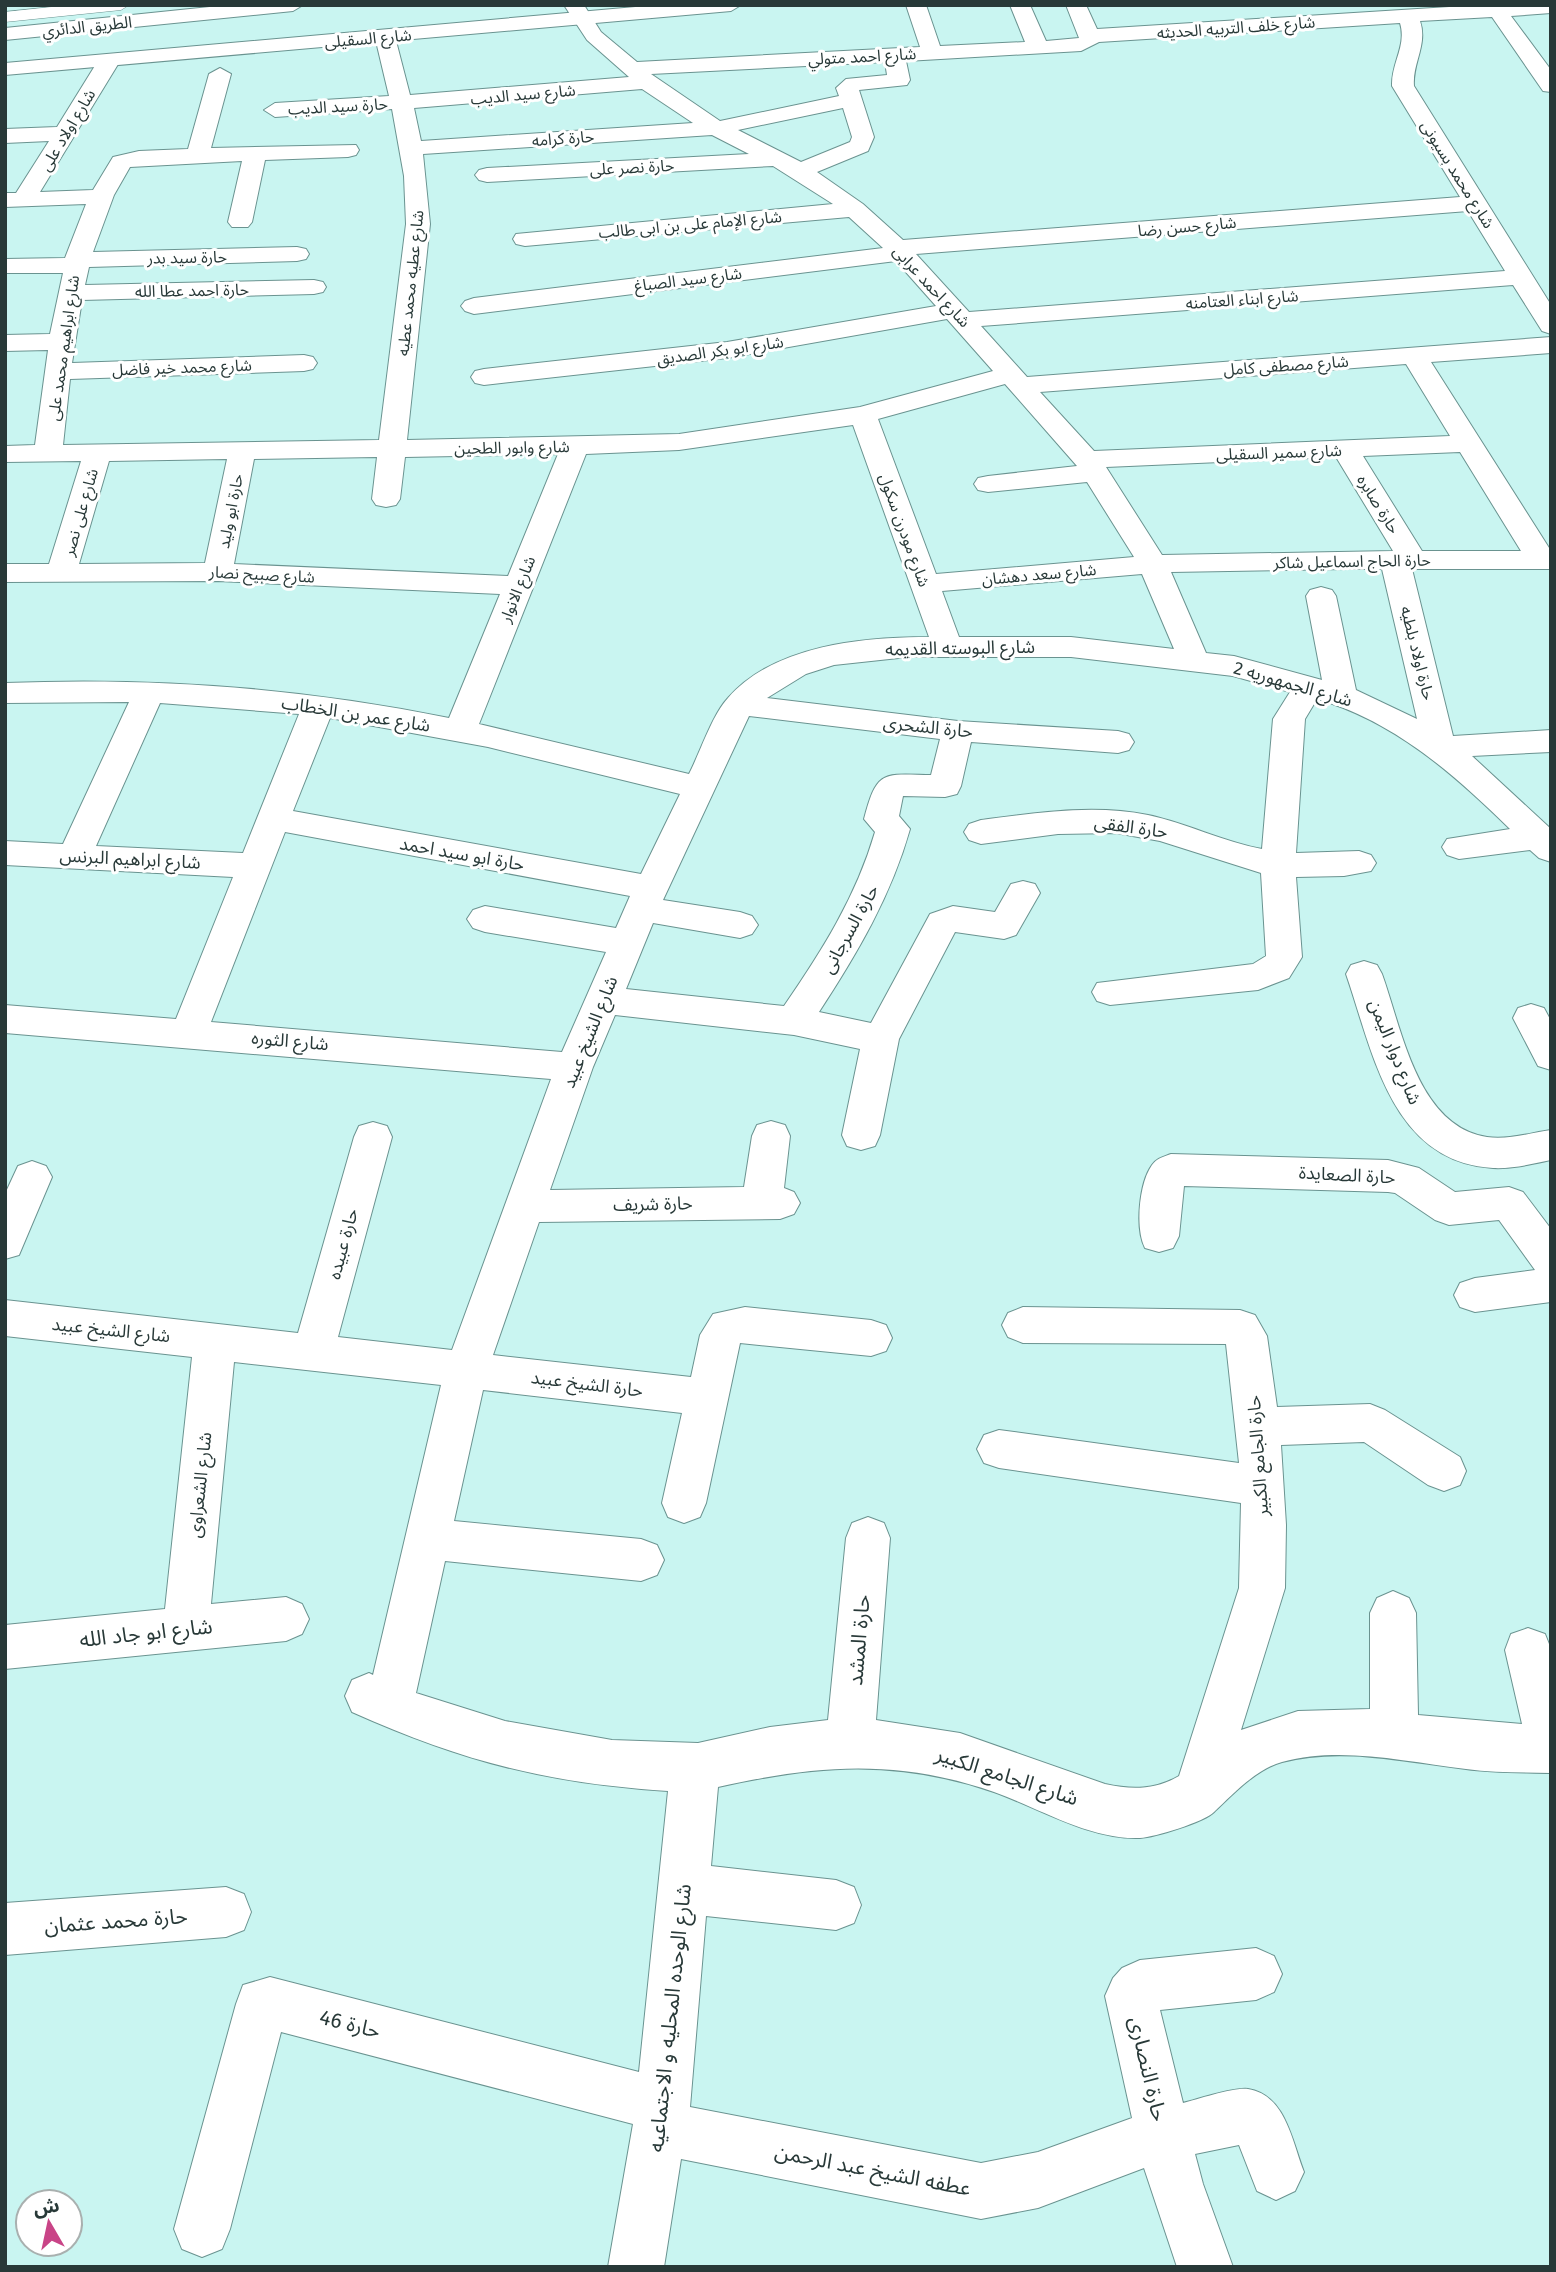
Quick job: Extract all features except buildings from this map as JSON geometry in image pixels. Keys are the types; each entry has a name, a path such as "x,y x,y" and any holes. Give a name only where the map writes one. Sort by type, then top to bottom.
{"main road":[{"name":"الطريق الدائري","path":"5,34 293,5"},
{"name":"شارع السقيلى","path":"5,69 385,37 577,13 732,5"},
{"path":"916,5 932,53"},
{"path":"1020,5 1038,47"},
{"path":"1076,5 1090,36"},
{"name":"شارع خلف التربيه الحديثه","path":"1090,36 1315,13 1408,16 1434,10 1551,7"},
{"path":"1497,10 1551,86"},
{"name":"شارع احمد عرابى","path":"577,13 638,75 716,128 800,172 855,209 900,251 1016,379 1091,467 1153,564 1194,660"},
{"name":"شارع محمد بسيونى","path":"1408,16 1414,45 1403,71 1403,86 1551,326"},
{"name":"شارع احمد متولي","path":"638,75 894,55 1081,45 1089,41 1090,36"},
{"name":"شارع عطيه محمد عطيه","path":"385,37 416,172 418,224 386,499"},
{"path":"800,172 860,146 863,137 847,89 850,86 894,83 900,79 894,55"},
{"name":"شارع اولاد على","path":"15,199 65,133 109,61"},
{"path":"220,74 198,156 348,150"},
{"name":"شارع سيد الديب","path":"401,103 638,75"},
{"name":"حارة كرامه","path":"411,148 716,128 851,100"},
{"name":"حارة سيد الديب","path":"275,110 401,103"},
{"path":"5,136 65,133"},
{"path":"240,222 255,153"},
{"name":"شارع ابراهيم محمد على","path":"48,454 75,262 100,197 124,160 198,156"},
{"name":"حارة نصر على","path":"487,175 776,159"},
{"path":"15,199 100,197"},
{"name":"شارع حسن رضا","path":"900,251 1475,203"},
{"name":"شارع الإمام على بن ابى طالب","path":"525,239 855,209"},
{"name":"شارع سيد الصباغ","path":"474,306 900,251"},
{"name":"حارة سيد بدر","path":"5,266 297,254"},
{"name":"شارع ابناء العتامنه","path":"959,315 1521,278"},
{"name":"حارة احمد عطا الله","path":"69,293 314,287"},
{"name":"شارع ابو بكر الصديق","path":"484,377 727,350 959,315"},
{"path":"5,343 64,342"},
{"name":"شارع مصطفى كامل","path":"1016,379 1551,345"},
{"path":"1414,355 1546,560"},
{"name":"شارع محمد خير فاضل","path":"59,371 304,363"},
{"name":"شارع وابور الطحين","path":"5,454 575,446 717,438 863,415 1016,379"},
{"name":"شارع مودرن سكول","path":"863,415 947,646"},
{"name":"شارع سمير السقيلى","path":"988,484 1091,467 1472,443"},
{"name":"شارع الانوار","path":"460,731 575,446"},
{"name":"حارة صابره","path":"1345,449 1404,560"},
{"name":"حارة ابو وليد","path":"218,572 242,451"},
{"name":"شارع على نصر","path":"62,571 97,453"},
{"name":"حارة اولاد بلطيه","path":"1404,560 1440,747"},
{"name":"حارة الحاج اسماعيل شاكر","path":"1153,564 1546,560"},
{"name":"شارع سعد دهشان","path":"925,584 1153,564"},
{"name":"شارع صبيح نصار","path":"5,573 218,572 518,586"},
{"path":"1110,992 1258,977 1276,969 1284,957 1278,863 1289,719 1326,691 1321,596"},
{"name":"شارع البوسته القديمه","path":"739,705 765,683 795,667 832,656 870,650 947,646 1071,648 1194,660"},
{"name":"شارع الجمهوريه 2","path":"1194,660 1247,668 1326,691 1387,716 1440,747 1545,844"},
{"path":"74,856 149,692"},
{"name":"شارع عمر بن الخطاب","path":"5,693 149,692 318,707 460,731 700,788"},
{"name":"حارة الشحرى","path":"739,705 958,731 1118,742"},
{"name":"شارع الشيخ عبيد","path":"380,1701 429,1539 466,1370 574,1067 640,913 739,705"},
{"path":"189,1032 318,707"},
{"name":"حارة السرجانى","path":"794,1021 858,919 882,869 893,831 881,819 888,790 896,785 945,786 958,731"},
{"path":"1440,747 1551,741"},
{"name":"حارة ابو سيد احمد","path":"274,819 640,913"},
{"name":"حارة الفقى","path":"981,832 1065,821 1136,824 1171,831 1238,855 1278,863 1359,863"},
{"path":"1459,847 1545,844"},
{"name":"شارع ابراهيم البرنس","path":"5,853 255,866"},
{"path":"861,1135 881,1040 942,923 953,919 1004,926 1023,893"},
{"path":"485,919 640,913 740,925"},
{"name":"شارع دوار اليمن","path":"1364,974 1410,1095 1421,1116 1439,1134 1463,1146 1489,1152 1551,1144"},
{"path":"603,1000 794,1021 881,1040"},
{"path":"1531,1018 1551,1056"},
{"name":"شارع الثوره","path":"5,1019 189,1032 574,1067"},
{"name":"حارة شريف","path":"525,1206 771,1203 771,1136"},
{"name":"حارة عبيده","path":"313,1352 373,1137"},
{"name":"حارة الصعايدة","path":"1159,1236 1165,1177 1171,1170 1388,1176 1405,1179 1449,1209 1510,1203 1551,1260"},
{"path":"5,1243 32,1177"},
{"path":"1475,1295 1551,1285"},
{"name":"شارع الشيخ عبيد","path":"5,1318 466,1370"},
{"path":"684,1503 721,1335 729,1326 745,1325 870,1338"},
{"name":"حارة الجامع الكبير","path":"1023,1325 1240,1328 1246,1336 1258,1427 1265,1557 1262,1588 1197,1795"},
{"name":"شارع الشعراوى","path":"186,1629 215,1341"},
{"name":"حارة الشيخ عبيد","path":"466,1370 708,1397"},
{"path":"1258,1427 1370,1423 1444,1471"},
{"path":"999,1449 1261,1486"},
{"name":"حارة المشد","path":"850,1742 868,1538"},
{"path":"429,1539 641,1560"},
{"path":"1394,1613 1394,1737"},
{"name":"شارع ابو جاد الله","path":"5,1647 286,1619"},
{"path":"1528,1650 1551,1746"},
{"name":"شارع الجامع الكبير","path":"380,1701 460,1733 536,1753 615,1765 695,1767 772,1751 850,1742 906,1746 962,1756 1109,1810 1141,1813 1170,1809 1197,1795 1242,1758 1273,1741 1307,1733 1394,1737 1473,1746 1551,1746"},
{"name":"شارع الوحده المحليه و الاجتماعيه","path":"636,2267 661,2116 695,1767"},
{"path":"684,1888 836,1905"},
{"name":"حارة محمد عثمان","path":"5,1929 226,1912"},
{"name":"حارة النصارى","path":"1205,2267 1175,2184 1131,1996 1140,1986 1256,1974"},
{"name":"حارة 46","path":"202,2229 262,2004 270,2003 661,2116"},
{"name":"عطفه الشيخ عبد الرحمن","path":"661,2116 981,2191 1038,2180 1163,2134 1250,2117 1258,2123 1276,2172"}],"lane":[{"path":"5,17 121,5"}]}
